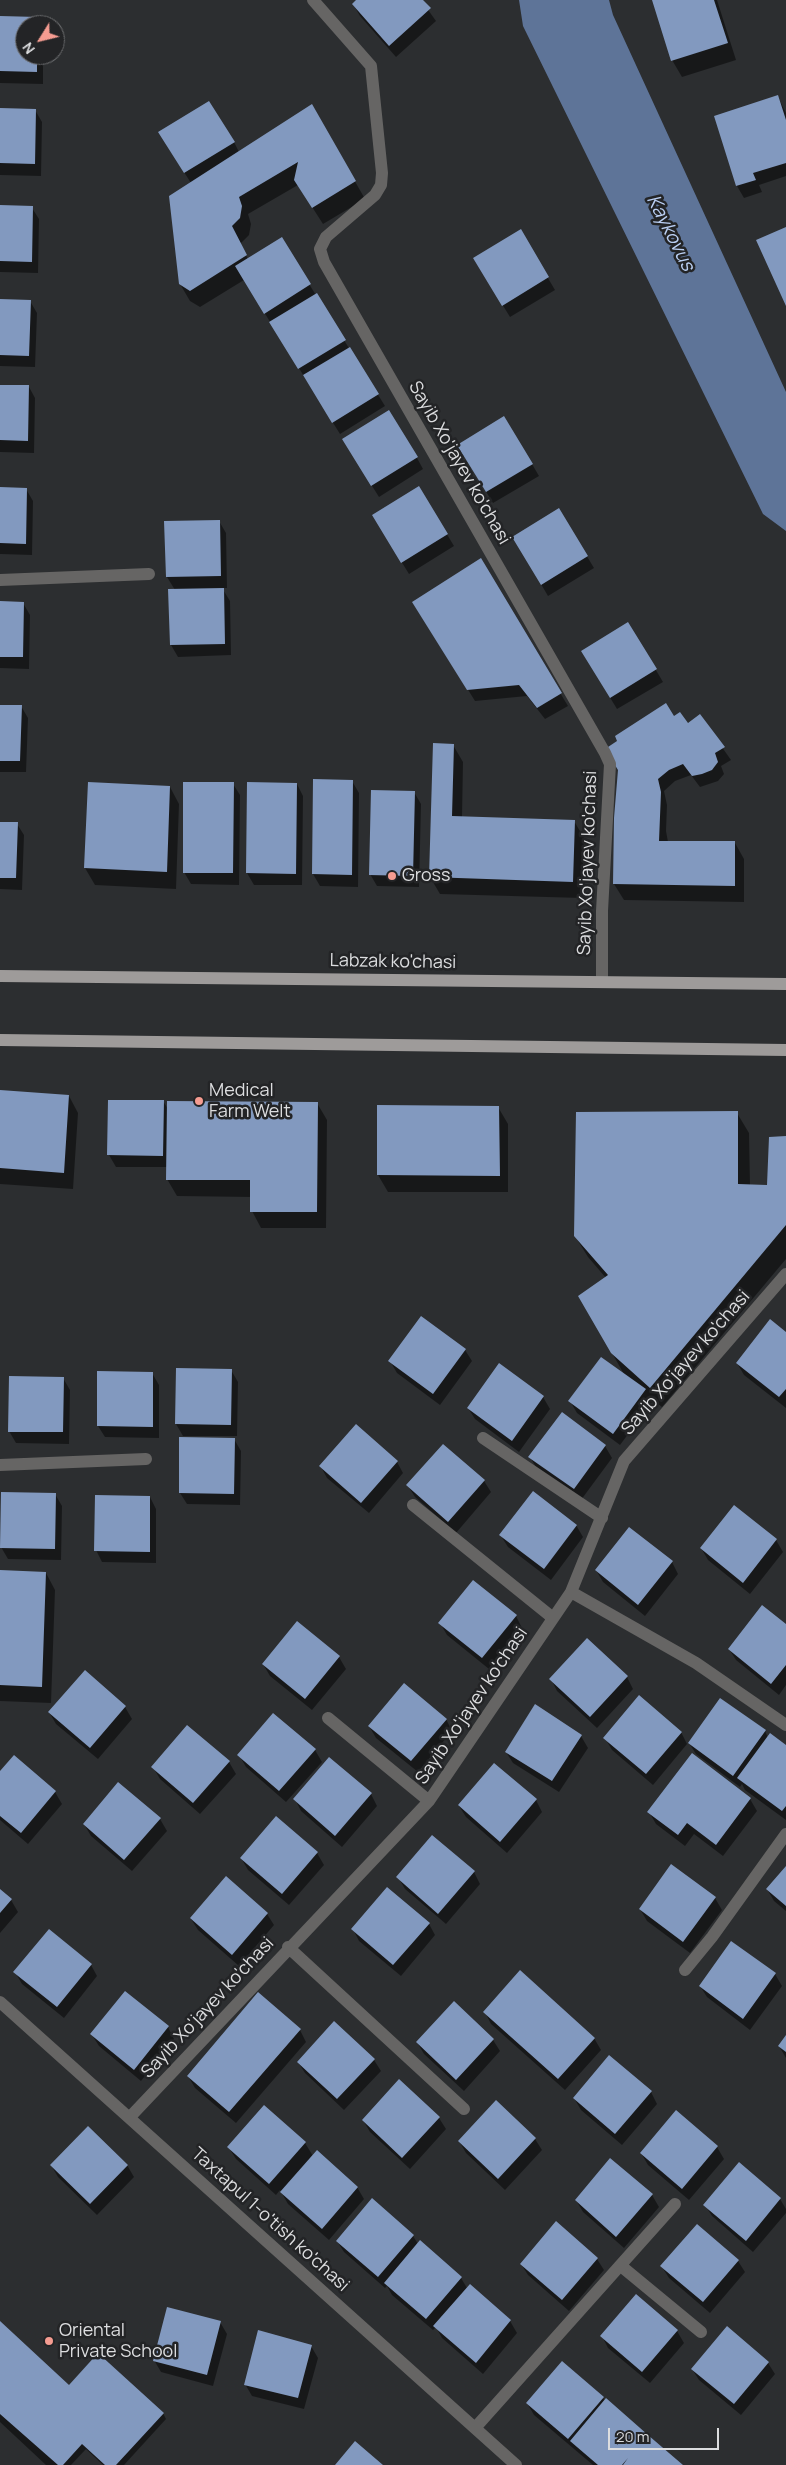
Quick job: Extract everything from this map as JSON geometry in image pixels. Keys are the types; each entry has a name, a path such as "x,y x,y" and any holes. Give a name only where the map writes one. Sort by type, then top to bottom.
{"main road":[{"name":"Labzak ko'chasi","path":"0,976 786,984"},
{"path":"0,1040 786,1050"}],"street":[{"name":"Sayib Xo'jayev ko'chasi","path":"314,0 371,66 382,173 381,185 375,195 326,237 320,249 324,262 610,764 602,911 602,981"},
{"path":"0,580 148,574"},
{"name":"Sayib Xo'jayev ko'chasi","path":"130,2117 288,1947 429,1800 571,1592 624,1461 783,1282"},
{"path":"483,1438 602,1518"},
{"path":"0,1465 146,1458"},
{"path":"413,1504 553,1618"},
{"path":"571,1592 696,1663 786,1725"},
{"path":"328,1718 429,1800"},
{"path":"684,1970 712,1937 786,1834"},
{"path":"288,1947 464,2109"},
{"name":"Taxtapul 1-o'tish ko'chasi","path":"0,2002 516,2465"},
{"path":"475,2428 675,2204"},
{"path":"621,2266 701,2332"}],"water":[{"name":"Kaykovus","path":"519,0 609,0 613,15 786,392 786,531 763,514 523,26"}],"building":[{"path":"356,0 423,0 431,8 389,46 352,4"},
{"path":"652,0 714,0 728,43 671,61"},
{"path":"0,16 15,16 15,65 37,65 37,72 0,71"},
{"path":"778,95 786,120 786,163 753,173 756,180 736,186 714,116"},
{"path":"209,101 235,142 184,173 158,132"},
{"path":"312,104 356,181 312,208 294,180 298,162 239,197 242,206 240,218 232,226 247,255 190,291 179,284 169,196"},
{"path":"0,108 36,109 35,164 0,163"},
{"path":"0,205 33,206 32,262 0,261"},
{"path":"786,227 786,306 756,240"},
{"path":"521,229 549,277 502,306 473,258"},
{"path":"282,237 311,284 264,314 235,266"},
{"path":"317,293 346,340 298,369 269,322"},
{"path":"0,299 31,300 29,356 0,355"},
{"path":"350,347 379,394 332,423 303,375"},
{"path":"0,385 29,385 28,441 0,440"},
{"path":"389,410 418,457 371,486 342,439"},
{"path":"504,416 533,464 486,492 457,445"},
{"path":"419,486 448,534 401,563 372,515"},
{"path":"0,487 27,488 26,544 0,543"},
{"path":"559,508 588,556 541,585 512,537"},
{"path":"220,520 221,576 166,577 164,521"},
{"path":"481,558 562,693 537,708 519,685 467,690 412,602"},
{"path":"224,588 225,644 170,645 168,589"},
{"path":"0,601 24,602 23,657 0,657"},
{"path":"628,622 657,669 610,698 581,651"},
{"path":"666,703 674,716 680,712 688,723 700,714 725,747 715,753 718,762 712,770 692,776 683,764 669,770 658,779 661,792 659,841 735,841 735,886 613,884 614,818 618,770 605,749 617,741 615,736"},
{"path":"0,705 22,705 20,761 0,761"},
{"path":"433,743 454,744 452,816 575,820 573,882 429,877"},
{"path":"313,779 353,780 352,875 312,874"},
{"path":"88,782 170,786 167,872 84,868"},
{"path":"183,782 234,782 233,873 183,873"},
{"path":"247,782 297,783 296,874 246,873"},
{"path":"371,790 415,791 413,876 369,875"},
{"path":"0,822 18,822 16,878 0,878"},
{"path":"0,1090 69,1095 64,1173 0,1168"},
{"path":"108,1100 164,1100 163,1156 107,1155"},
{"path":"167,1101 318,1102 317,1212 250,1212 250,1180 166,1180"},
{"path":"377,1105 499,1106 500,1176 377,1175"},
{"path":"738,1111 738,1184 767,1185 769,1137 786,1136 786,1225 650,1388 611,1353 578,1296 608,1275 574,1236 576,1112"},
{"path":"421,1316 466,1349 433,1394 388,1361"},
{"path":"770,1319 786,1332 786,1389 779,1397 736,1363"},
{"path":"601,1357 646,1389 613,1434 568,1401"},
{"path":"499,1363 544,1396 512,1441 467,1408"},
{"path":"176,1368 232,1369 231,1425 175,1424"},
{"path":"97,1371 153,1372 153,1427 97,1426"},
{"path":"9,1376 64,1377 63,1432 8,1432"},
{"path":"562,1412 606,1445 574,1489 528,1457"},
{"path":"356,1424 398,1461 361,1503 319,1466"},
{"path":"179,1437 235,1438 234,1494 179,1493"},
{"path":"443,1444 485,1480 448,1522 406,1485"},
{"path":"533,1491 577,1525 544,1569 499,1535"},
{"path":"1,1492 56,1493 55,1549 0,1548"},
{"path":"95,1495 150,1496 150,1552 94,1551"},
{"path":"734,1505 777,1539 743,1583 700,1548"},
{"path":"629,1527 673,1561 638,1605 595,1570"},
{"path":"0,1570 46,1572 42,1687 0,1685"},
{"path":"473,1580 517,1615 482,1658 438,1623"},
{"path":"762,1605 786,1624 786,1665 771,1684 728,1649"},
{"path":"297,1621 340,1656 305,1699 262,1664"},
{"path":"587,1638 628,1676 590,1717 549,1679"},
{"path":"85,1670 126,1706 90,1748 48,1712"},
{"path":"404,1683 447,1719 411,1761 368,1726"},
{"path":"639,1695 682,1732 646,1774 603,1738"},
{"path":"720,1698 766,1730 733,1776 688,1743"},
{"path":"535,1704 582,1735 552,1781 505,1752"},
{"path":"273,1713 316,1749 279,1791 237,1755"},
{"path":"187,1725 230,1761 193,1803 151,1767"},
{"path":"770,1733 786,1745 786,1806 782,1811 737,1778"},
{"path":"692,1753 751,1798 716,1845 687,1823 678,1835 647,1812"},
{"path":"14,1755 56,1791 21,1833 0,1816 0,1771"},
{"path":"329,1757 372,1793 335,1836 293,1799"},
{"path":"494,1763 537,1799 500,1842 458,1805"},
{"path":"118,1782 161,1818 124,1860 83,1824"},
{"path":"276,1816 318,1852 282,1894 240,1858"},
{"path":"432,1835 475,1871 438,1914 396,1877"},
{"path":"671,1864 716,1897 683,1942 639,1909"},
{"path":"786,1866 786,1906 766,1889"},
{"path":"226,1876 268,1913 232,1955 190,1918"},
{"path":"387,1887 430,1923 393,1965 351,1929"},
{"path":"0,1889 12,1899 0,1913"},
{"path":"49,1929 92,1964 57,2007 13,1972"},
{"path":"731,1941 776,1973 743,2019 699,1986"},
{"path":"520,1970 595,2038 558,2079 483,2012"},
{"path":"125,1991 169,2026 134,2070 90,2034"},
{"path":"258,1992 301,2029 229,2112 187,2076"},
{"path":"454,2001 494,2039 456,2080 416,2042"},
{"path":"334,2021 375,2059 337,2099 297,2062"},
{"path":"786,2035 786,2052 778,2046"},
{"path":"609,2055 652,2091 615,2134 573,2098"},
{"path":"399,2079 440,2117 402,2158 362,2120"},
{"path":"496,2100 536,2138 498,2179 458,2141"},
{"path":"264,2105 306,2142 269,2184 227,2147"},
{"path":"676,2110 718,2146 682,2189 640,2153"},
{"path":"88,2126 128,2165 90,2204 50,2165"},
{"path":"317,2150 358,2187 322,2229 280,2192"},
{"path":"610,2158 653,2194 616,2237 575,2200"},
{"path":"739,2162 781,2198 746,2241 703,2205"},
{"path":"372,2198 414,2235 378,2277 336,2241"},
{"path":"556,2221 598,2258 562,2300 520,2264"},
{"path":"697,2224 739,2260 703,2302 660,2266"},
{"path":"420,2240 462,2277 426,2319 384,2283"},
{"path":"470,2284 511,2320 476,2363 433,2326"},
{"path":"636,2294 678,2330 642,2372 600,2336"},
{"path":"167,2307 221,2321 207,2375 153,2361"},
{"path":"0,2321 69,2385 98,2353 164,2413 116,2465 105,2465 82,2444 63,2465 58,2465 0,2414"},
{"path":"727,2326 769,2362 734,2404 691,2369"},
{"path":"258,2330 312,2345 298,2398 244,2385"},
{"path":"562,2361 604,2397 568,2439 526,2403"},
{"path":"606,2398 683,2465 623,2465 628,2458 622,2465 598,2465 570,2441"},
{"path":"355,2441 383,2465 335,2465"}],"place":[{"name":"Gross","path":"392,876"},
{"name":"Medical Farm Welt","path":"199,1101"},
{"name":"Oriental Private School","path":"49,2341"}]}
